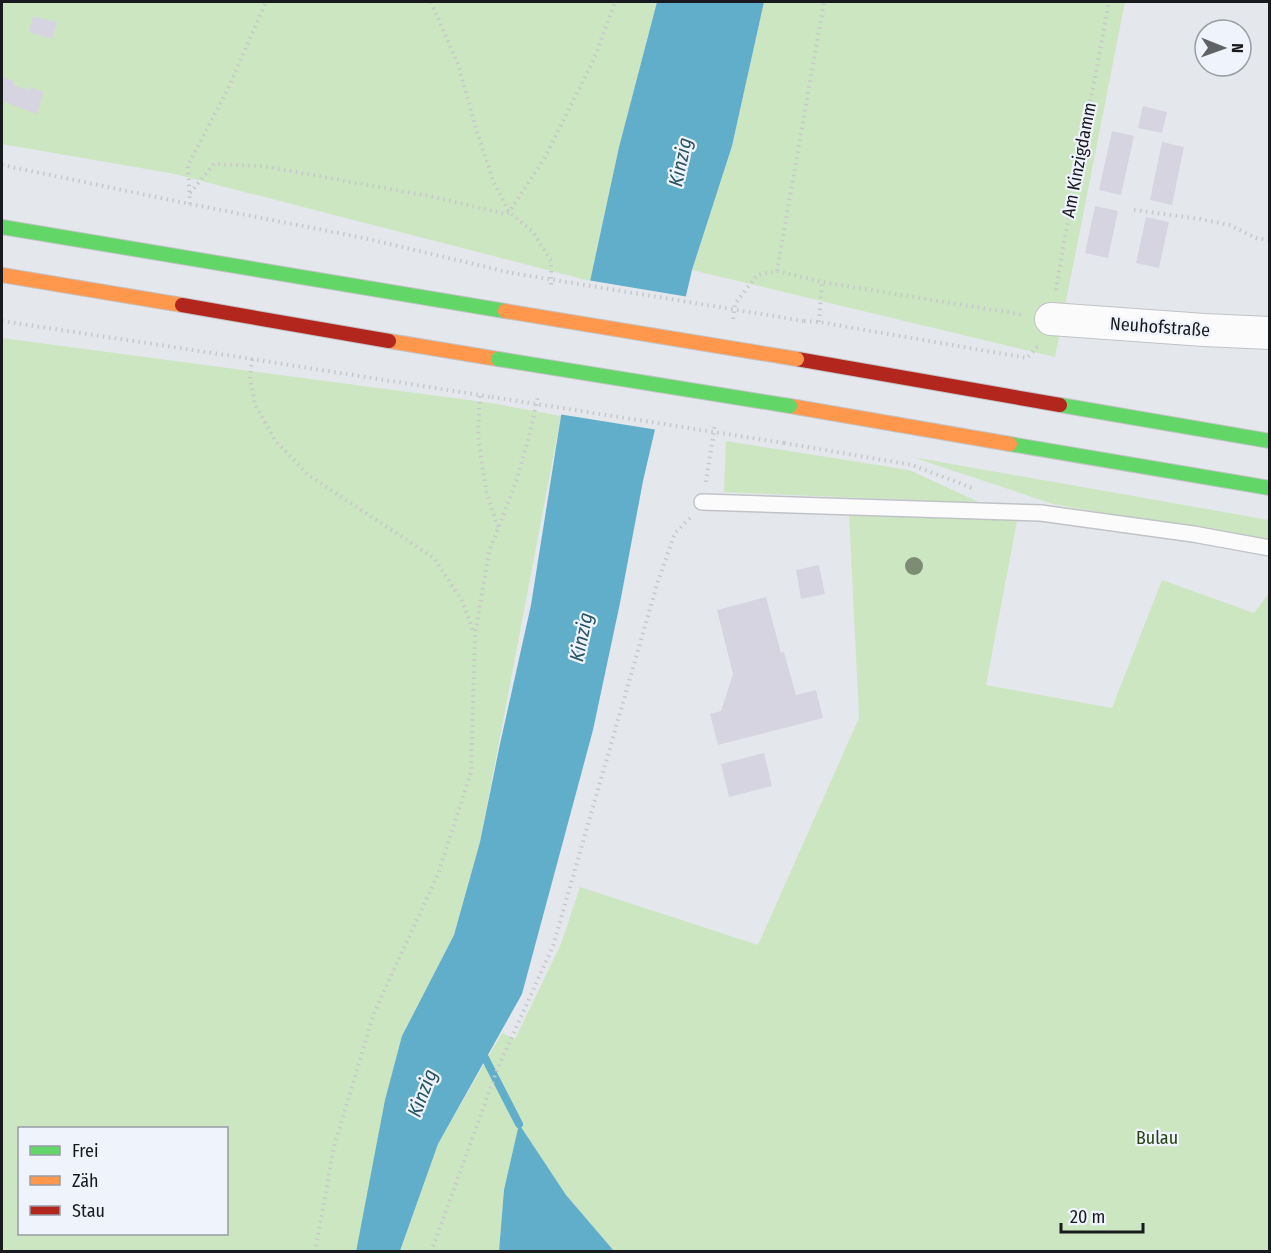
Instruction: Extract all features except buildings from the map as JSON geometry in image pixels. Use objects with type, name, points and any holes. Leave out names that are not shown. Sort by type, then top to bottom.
[{"type":"highway","points":[[2,227],[797,359],[1269,441]]},
{"type":"highway","points":[[2,275],[1269,488]]},
{"type":"street","name":"Neuhofstraße","points":[[1051,319],[1269,333]]},
{"type":"lane","points":[[702,502],[1041,513],[1193,534],[1269,548]]},
{"type":"path","points":[[190,204],[188,165],[228,89],[266,2]]},
{"type":"path","points":[[431,2],[458,64],[494,183],[509,212],[532,231],[551,261],[551,288]]},
{"type":"path","points":[[190,193],[214,164],[262,166],[434,197],[505,214],[509,212],[544,159],[594,59],[615,2]]},
{"type":"path","points":[[777,271],[824,2]]},
{"type":"path","name":"Am Kinzigdamm","points":[[819,322],[1027,358],[1043,340],[1051,319],[1109,2]]},
{"type":"path","points":[[2,165],[364,238],[512,273],[804,321],[819,322],[822,282]]},
{"type":"path","points":[[1134,210],[1229,225],[1256,238],[1269,240]]},
{"type":"path","points":[[735,304],[757,275],[777,271],[822,282],[1051,319]]},
{"type":"path","points":[[2,321],[252,358],[912,465],[976,489]]},
{"type":"path","points":[[252,358],[250,379],[255,405],[275,440],[308,475],[434,558],[462,601],[475,635]]},
{"type":"path","points":[[315,1251],[334,1147],[374,1013],[438,874],[471,772],[475,635],[489,552],[519,471],[540,389]]},
{"type":"path","points":[[480,396],[478,435],[486,491],[498,528]]},
{"type":"path","points":[[431,1251],[497,1070],[553,946],[658,580],[675,533],[698,510],[702,502],[713,439]]},
{"type":"green space","points":[[2,2],[657,2],[619,147],[590,281],[175,174],[2,144]]},
{"type":"green space","points":[[764,2],[1125,2],[1055,357],[692,270],[732,146]]},
{"type":"green space","points":[[2,338],[491,403],[561,416],[480,842],[454,935],[402,1036],[385,1251],[2,1251]]},
{"type":"green space","points":[[726,441],[909,470],[981,503],[724,492]]},
{"type":"green space","points":[[912,457],[1269,520],[1269,542],[1053,504]]},
{"type":"green space","name":"Bulau","points":[[849,512],[1018,516],[986,685],[1112,708],[1162,580],[1254,613],[1269,593],[1269,1251],[614,1251],[566,1195],[504,1190],[499,1251],[400,1252],[438,1144],[502,1033],[515,1039],[561,944],[580,887],[758,945],[859,718]]},
{"type":"water","name":"Kinzig","points":[[657,2],[764,2],[732,146],[692,270],[643,481],[593,730],[522,994],[438,1144],[400,1251],[356,1252],[385,1100],[402,1036],[454,935],[480,842],[531,605],[561,416],[619,147]]},
{"type":"water","points":[[519,1124],[566,1195],[614,1251],[499,1251],[504,1190]]},
{"type":"pier","points":[[587,280],[689,297],[658,430],[558,414]]},
{"type":"waterway","points":[[481,1050],[519,1124]]},
{"type":"traffic: fast","points":[[2,227],[505,311]]},
{"type":"traffic: fast","points":[[498,359],[790,406]]},
{"type":"traffic: fast","points":[[1060,405],[1270,441]]},
{"type":"traffic: fast","points":[[1010,444],[1270,488]]},
{"type":"traffic: slow","points":[[2,275],[182,305]]},
{"type":"traffic: slow","points":[[505,311],[797,359]]},
{"type":"traffic: slow","points":[[389,341],[498,359]]},
{"type":"traffic: slow","points":[[790,406],[1010,444]]},
{"type":"traffic: jam","points":[[182,305],[389,341]]},
{"type":"traffic: jam","points":[[797,359],[1060,405]]}]
